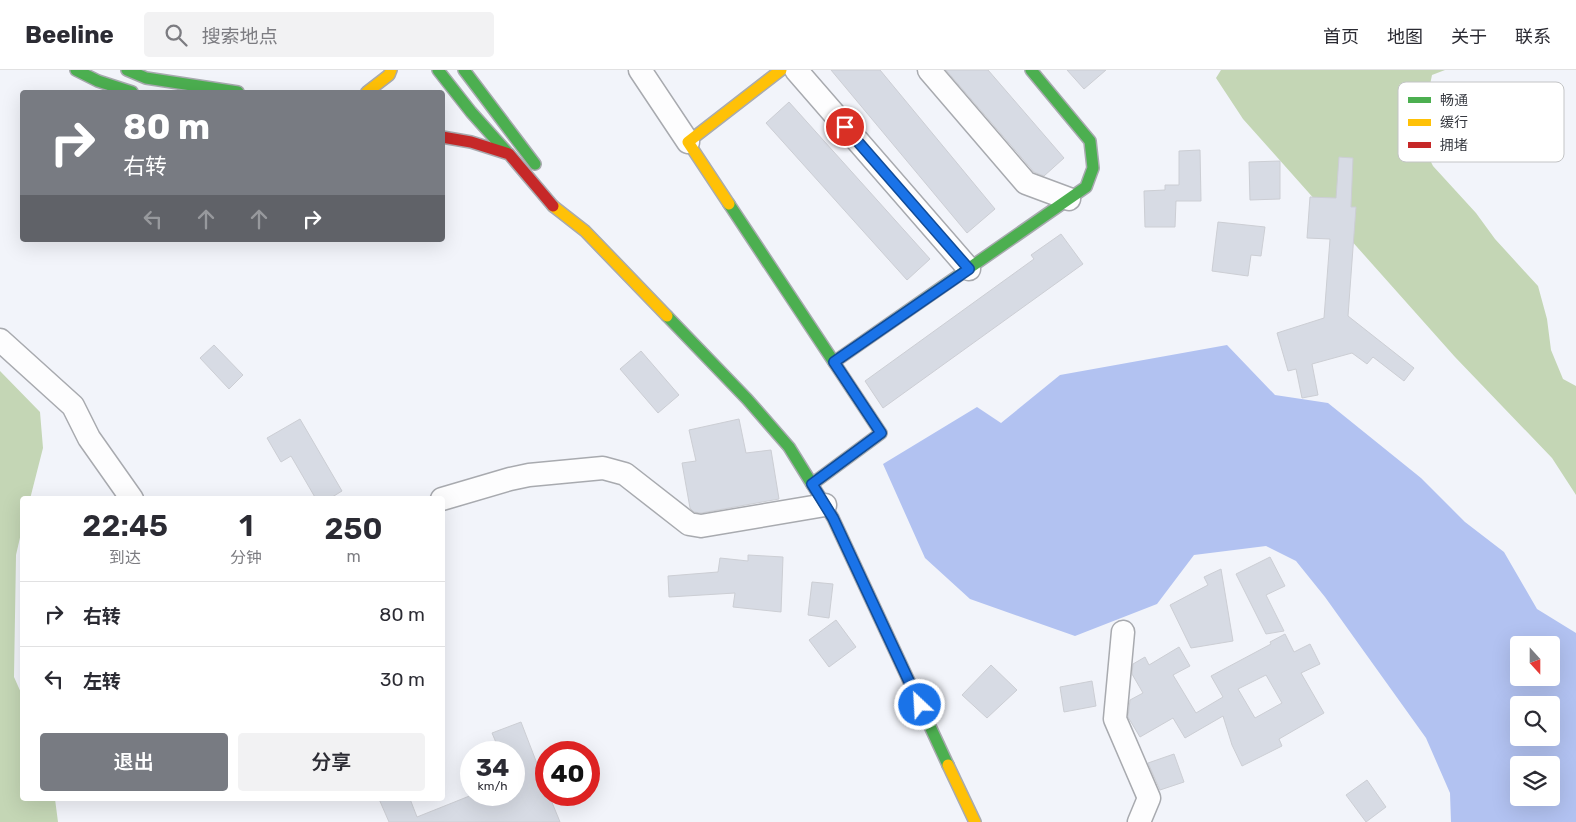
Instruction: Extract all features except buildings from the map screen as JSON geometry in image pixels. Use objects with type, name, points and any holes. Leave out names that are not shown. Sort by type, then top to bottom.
[{"type":"street","points":[[76,70],[98,81],[126,90]]},
{"type":"street","points":[[127,70],[146,78],[225,90]]},
{"type":"street","points":[[370,90],[389,75],[391,70]]},
{"type":"street","points":[[438,70],[457,97],[483,128],[509,154],[551,205],[585,231]]},
{"type":"street","points":[[464,70],[540,169]]},
{"type":"street","points":[[640,70],[881,433],[812,484]]},
{"type":"street","points":[[688,142],[781,70]]},
{"type":"street","points":[[796,70],[969,269]]},
{"type":"street","points":[[929,70],[1026,183],[1069,199]]},
{"type":"street","points":[[834,362],[1086,187],[1093,168],[1090,141],[1031,70]]},
{"type":"street","points":[[445,138],[471,142],[509,154]]},
{"type":"street","points":[[557,192],[585,231],[747,399],[789,446],[825,505],[873,602],[975,822]]},
{"type":"street","points":[[0,340],[73,406],[89,438],[130,496]]},
{"type":"street","points":[[445,498],[510,478],[603,468],[625,474],[689,524],[701,526],[825,505]]},
{"type":"street","points":[[1123,632],[1115,719],[1149,798],[1139,822]]},
{"type":"green space","points":[[1221,70],[1445,70],[1432,75],[1431,82],[1398,82],[1398,162],[1431,162],[1476,213],[1495,239],[1538,286],[1547,319],[1551,350],[1563,379],[1576,386],[1576,495],[1552,458],[1455,357],[1243,119],[1216,78]]},
{"type":"green space","points":[[0,371],[40,412],[43,448],[31,496],[20,496],[20,538],[16,555],[14,677],[20,690],[20,801],[55,801],[58,822],[0,822]]},
{"type":"water","points":[[1227,345],[1275,395],[1328,403],[1421,478],[1465,522],[1504,552],[1537,609],[1576,633],[1576,822],[1451,822],[1450,793],[1426,738],[1325,597],[1296,561],[1266,546],[1194,555],[1157,604],[1075,636],[970,599],[925,558],[883,464],[977,407],[1001,423],[1060,375]]},
{"type":"traffic: fast","points":[[76,70],[98,81],[126,90]]},
{"type":"traffic: fast","points":[[127,70],[146,78],[225,90]]},
{"type":"traffic: fast","points":[[438,70],[471,112],[506,151]]},
{"type":"traffic: fast","points":[[464,70],[535,164]]},
{"type":"traffic: fast","points":[[834,362],[1086,187],[1093,168],[1090,141],[1031,70]]},
{"type":"traffic: fast","points":[[729,204],[881,433],[812,484]]},
{"type":"traffic: fast","points":[[667,316],[747,399],[789,447],[833,518],[948,765]]},
{"type":"traffic: slow","points":[[370,90],[389,75],[391,70]]},
{"type":"traffic: slow","points":[[729,204],[688,142],[781,70]]},
{"type":"traffic: slow","points":[[553,206],[585,231],[667,316]]},
{"type":"traffic: slow","points":[[948,765],[975,822]]},
{"type":"traffic: jam","points":[[445,138],[471,142],[509,154],[553,206]]},
{"type":"route","points":[[845,127],[969,269],[834,362],[881,433],[812,484],[833,518],[920,705]]}]
